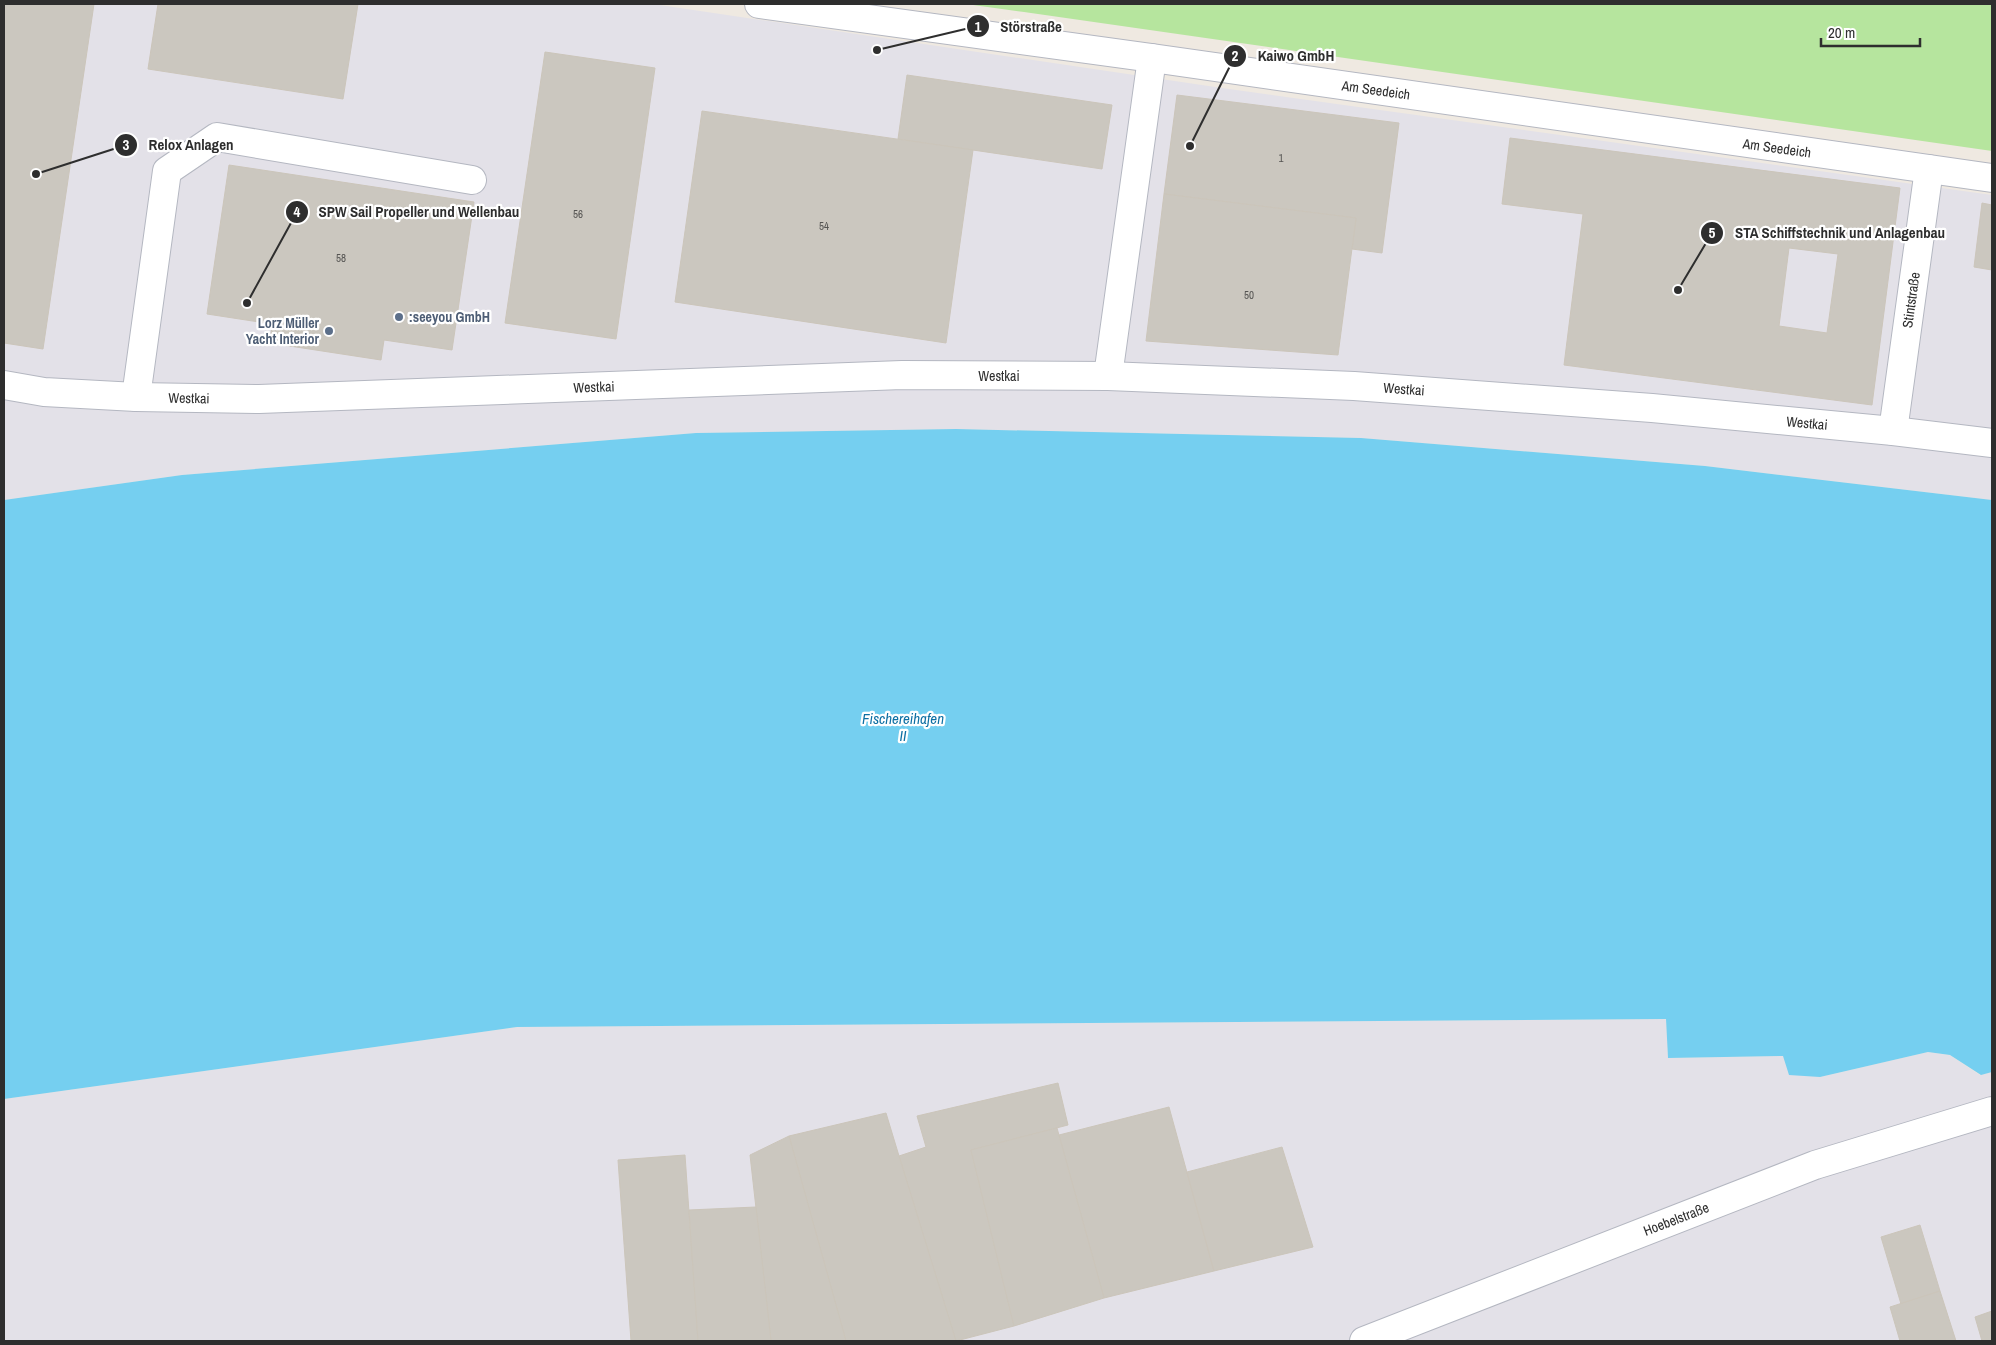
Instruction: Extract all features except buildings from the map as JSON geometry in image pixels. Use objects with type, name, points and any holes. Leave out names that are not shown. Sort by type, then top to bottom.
[{"type":"street","name":"Am Seedeich","points":[[759,4],[1992,178]]},
{"type":"street","points":[[1108,376],[1152,58]]},
{"type":"street","points":[[136,397],[167,171],[217,137],[472,180]]},
{"type":"street","name":"Stintstraße","points":[[1894,431],[1929,170]]},
{"type":"street","name":"Westkai","points":[[4,386],[44,392],[136,397],[260,399],[902,375],[1108,376],[1354,386],[1652,408],[1894,431],[1992,443]]},
{"type":"street","name":"Hoebelstraße","points":[[1364,1341],[1815,1165],[1992,1110]]},
{"type":"shaded area","points":[[4,4],[653,4],[1222,88],[1992,195],[1992,500],[1705,466],[1361,438],[956,429],[696,433],[182,475],[4,500]]},
{"type":"shaded area","points":[[1666,1019],[1668,1058],[1783,1056],[1820,1077],[1928,1052],[1950,1055],[1980,1075],[1992,1072],[1992,1341],[4,1341],[4,1099],[517,1027]]},
{"type":"green space","points":[[966,4],[1992,4],[1992,151],[1024,12]]},
{"type":"water","name":"Fischereihafen II","points":[[956,429],[1361,438],[1705,466],[1992,500],[1992,1072],[1981,1075],[1950,1055],[1928,1052],[1820,1077],[1789,1075],[1783,1056],[1668,1058],[1666,1019],[517,1027],[4,1099],[4,500],[182,475],[696,433]]},
{"type":"place","name":"Störstraße","points":[[877,50]]},
{"type":"place","name":"Kaiwo GmbH","points":[[1190,146]]},
{"type":"place","name":"Relox Anlagen","points":[[36,174]]},
{"type":"place","name":"STA Schiffstechnik und Anlagenbau","points":[[1678,290]]},
{"type":"place","name":"SPW Sail Propeller und Wellenbau","points":[[247,303]]},
{"type":"place","name":":seeyou GmbH","points":[[399,317]]},
{"type":"place","name":"Lorz Müller Yacht Interior","points":[[329,331]]}]
